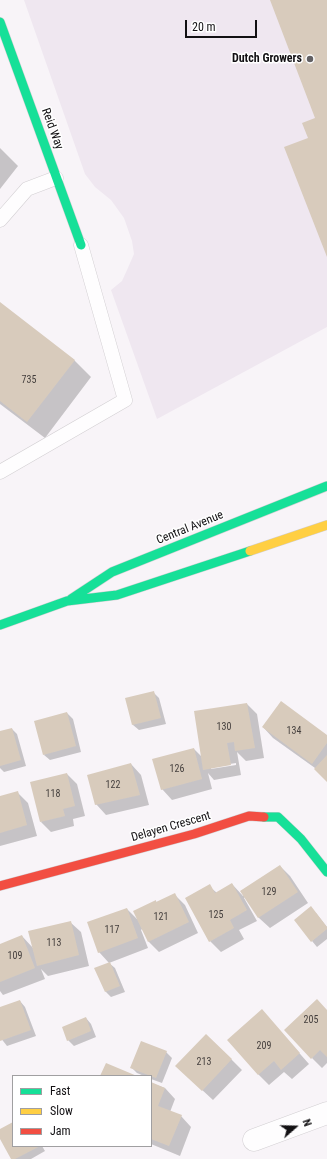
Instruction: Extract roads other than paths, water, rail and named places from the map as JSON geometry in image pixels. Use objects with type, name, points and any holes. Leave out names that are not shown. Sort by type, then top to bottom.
[{"type":"main road","name":"Reid Way","points":[[0,22],[81,245]]},
{"type":"main road","name":"Central Avenue","points":[[67,601],[112,572],[327,486]]},
{"type":"main road","name":"Central Avenue","points":[[0,625],[67,601],[117,595],[327,525]]},
{"type":"main road","name":"Delayen Crescent","points":[[0,886],[194,834],[249,816],[278,817],[301,839],[327,872]]},
{"type":"street","points":[[254,1140],[327,1113]]},
{"type":"lane","points":[[0,220],[27,189],[56,178]]},
{"type":"lane","points":[[0,472],[125,400],[81,245]]},
{"type":"place","name":"Dutch Growers","points":[[310,59]]}]
